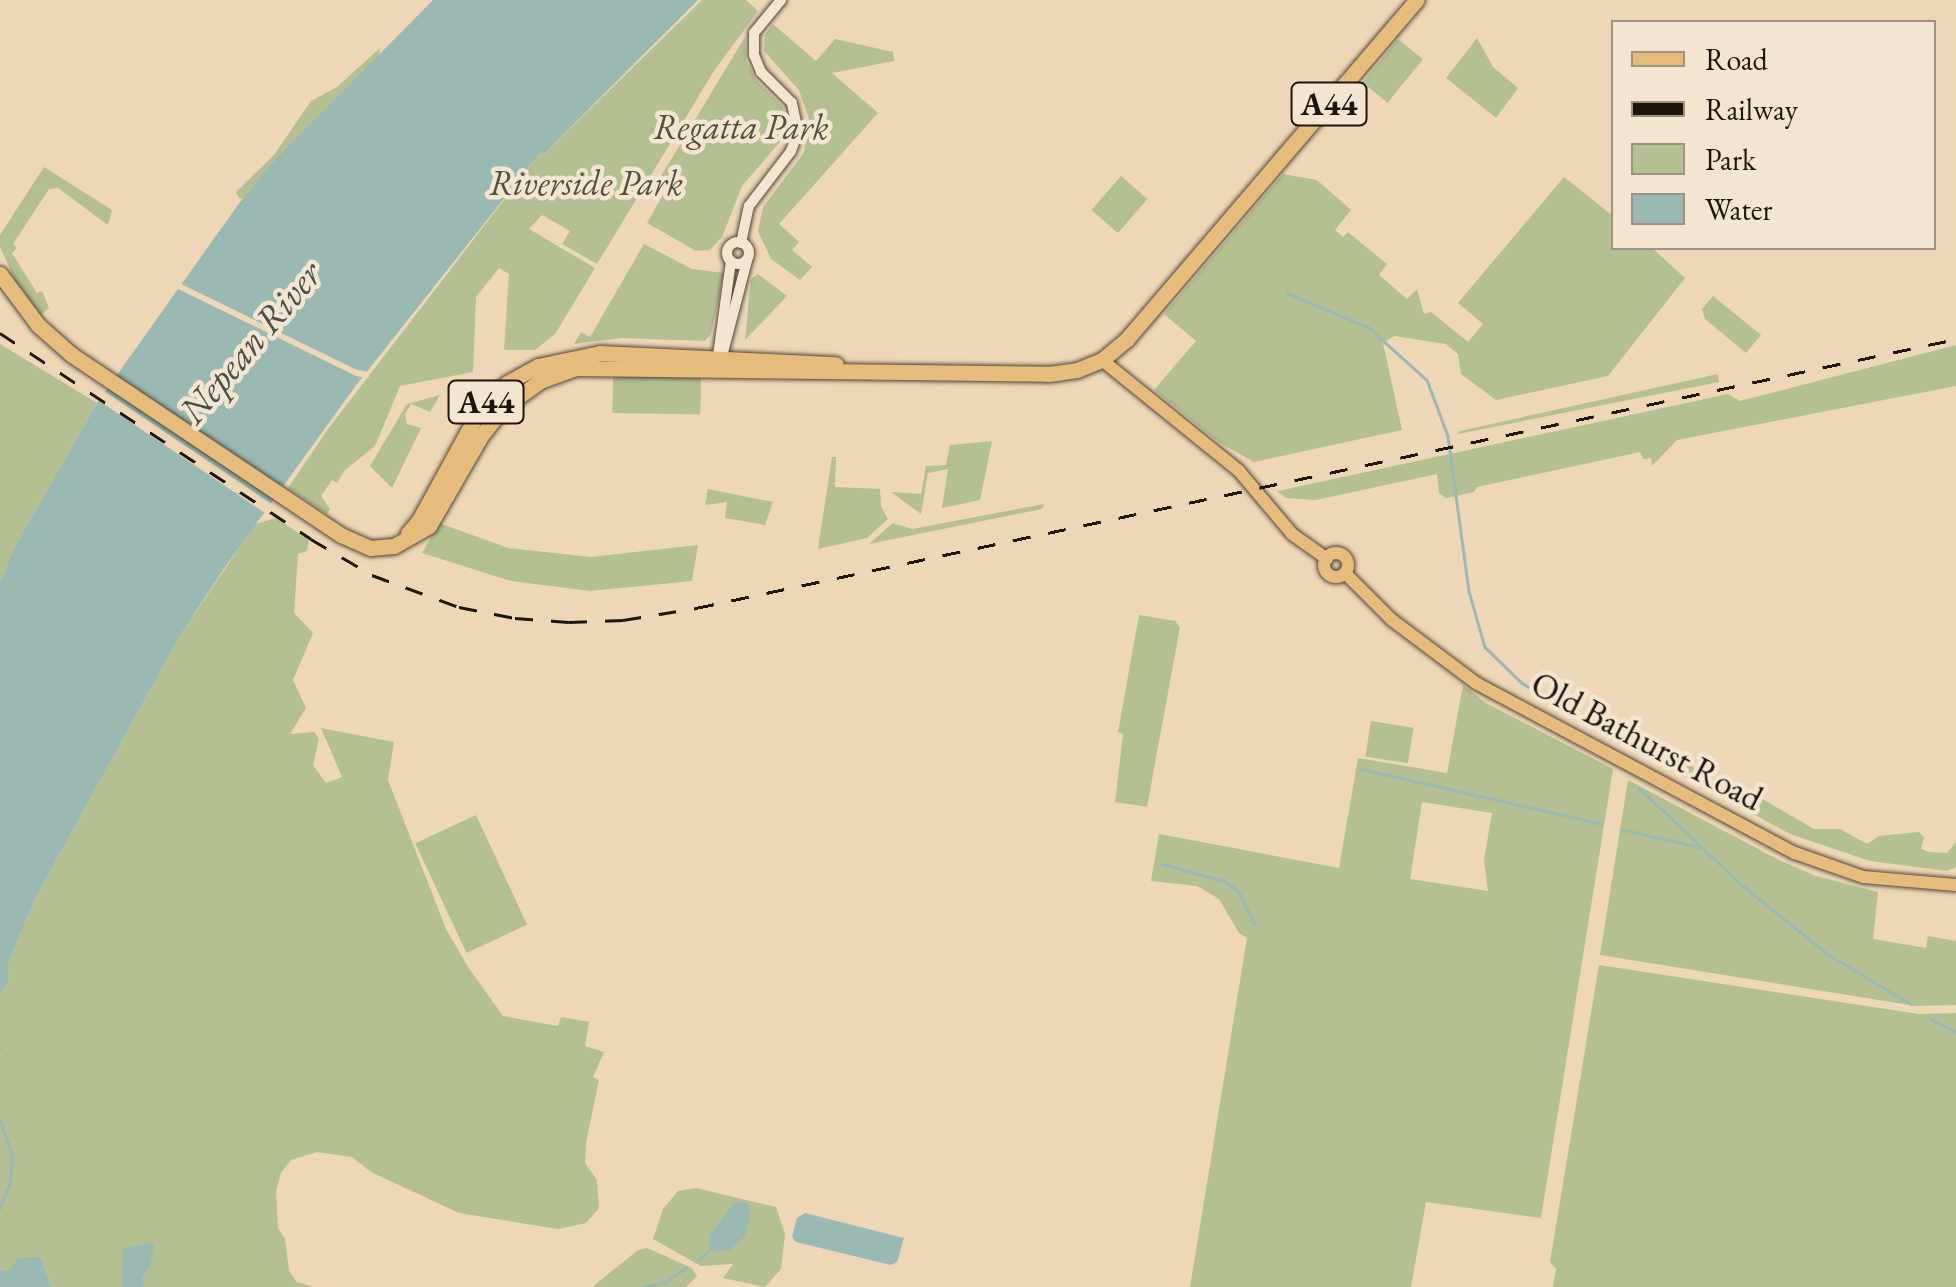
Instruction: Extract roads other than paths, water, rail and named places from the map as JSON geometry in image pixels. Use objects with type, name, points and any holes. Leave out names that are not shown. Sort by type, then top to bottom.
[{"type":"highway","name":"A44","points":[[0,274],[38,325],[87,365],[358,544],[376,548],[403,544],[419,534],[436,514],[496,415],[547,378],[592,366],[719,361],[834,372],[844,369],[1049,374],[1077,370],[1102,360],[1127,340],[1417,0]]},
{"type":"main road","name":"Old Bathurst Road","points":[[1102,360],[1239,471],[1284,525],[1326,558],[1334,554],[1344,557],[1344,573],[1392,620],[1476,682],[1795,853],[1863,876],[1956,884]]},
{"type":"street","points":[[741,243],[748,206],[792,151],[798,132],[792,104],[761,72],[754,55],[754,32],[781,0]]},
{"type":"street","points":[[719,361],[749,250],[741,243]]},
{"type":"street","points":[[719,361],[731,261],[729,248],[741,243]]},
{"type":"street","points":[[731,261],[747,260]]},
{"type":"water","name":"Nepean River","points":[[433,0],[698,0],[544,154],[540,153],[354,388],[225,567],[181,634],[36,897],[9,961],[8,982],[0,996],[0,583],[14,548],[97,403],[240,202],[278,157]]},
{"type":"water","points":[[735,1202],[747,1203],[750,1215],[745,1236],[730,1250],[715,1252],[709,1247],[710,1235]]},
{"type":"water","points":[[805,1213],[904,1238],[897,1262],[891,1265],[796,1242],[792,1237],[797,1218]]},
{"type":"water","points":[[154,1245],[150,1267],[143,1275],[144,1287],[122,1287],[123,1249]]},
{"type":"water","points":[[41,1257],[51,1287],[0,1287],[0,1269],[9,1271],[18,1258]]},
{"type":"waterway","points":[[1287,293],[1368,327],[1427,380],[1448,436],[1469,591],[1485,647],[1522,683],[1572,713]]},
{"type":"waterway","points":[[1362,769],[1602,824]]},
{"type":"waterway","points":[[1639,788],[1742,885],[1829,955],[1911,1004]]},
{"type":"waterway","points":[[1621,829],[1698,847]]},
{"type":"waterway","points":[[1162,864],[1224,881],[1238,891],[1255,924]]},
{"type":"waterway","points":[[1931,1019],[1956,1032]]},
{"type":"waterway","points":[[0,1119],[13,1156],[10,1184],[0,1209]]},
{"type":"waterway","points":[[698,1260],[713,1248]]},
{"type":"waterway","points":[[642,1287],[665,1282],[686,1268]]},
{"type":"railway","points":[[0,333],[311,539],[372,575],[459,607],[515,618],[569,622],[623,620],[696,608],[1956,339]]},
{"type":"park label","name":"Regatta Park","points":[[741,127]]},
{"type":"park label","name":"Riverside Park","points":[[586,183]]}]
